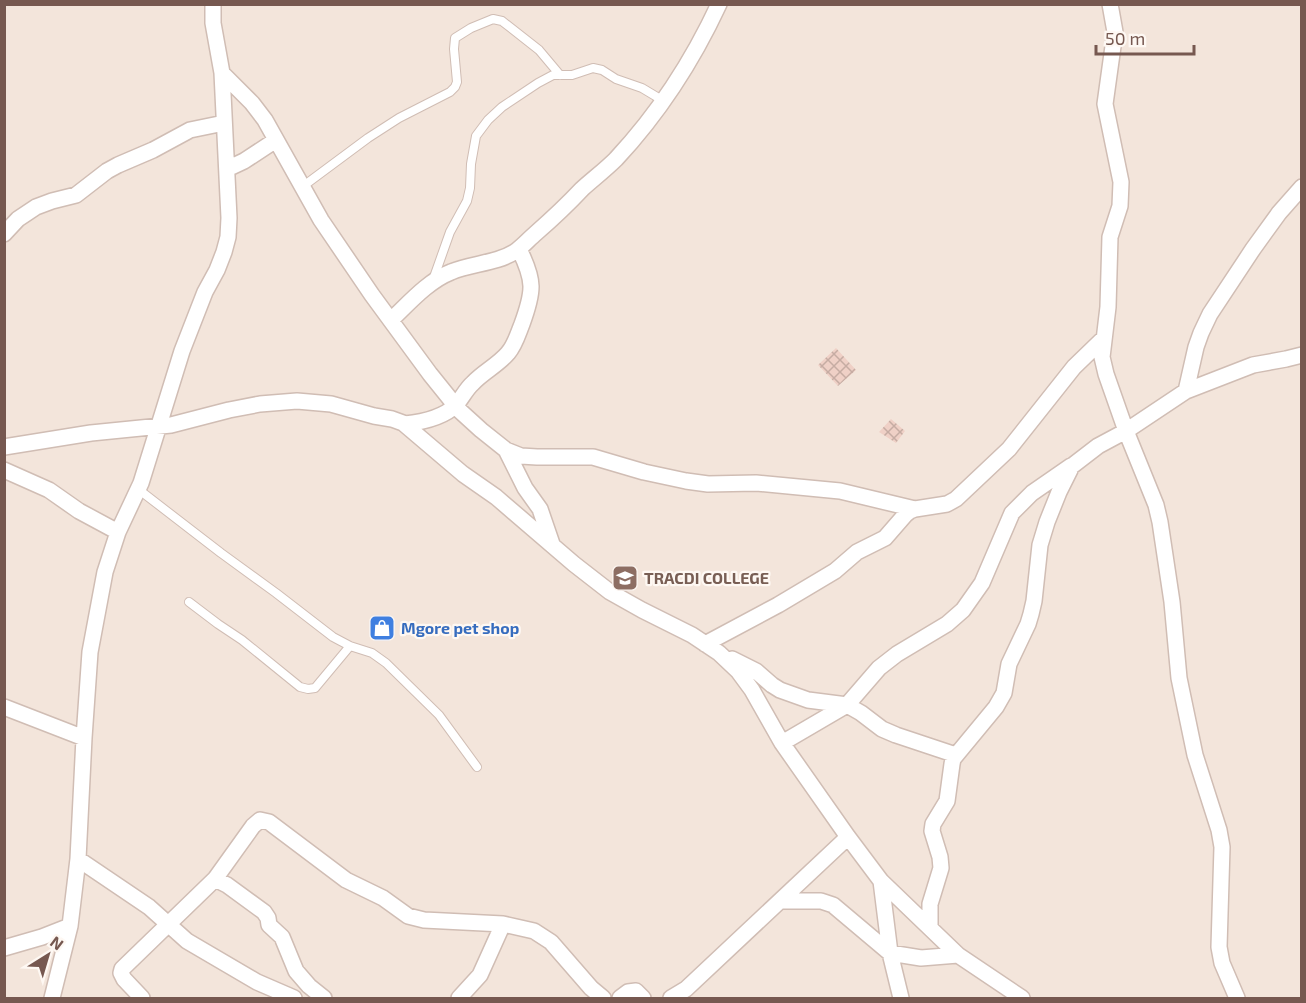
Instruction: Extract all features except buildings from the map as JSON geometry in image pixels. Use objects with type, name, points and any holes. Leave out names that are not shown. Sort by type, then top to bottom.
[{"type":"street","points":[[52,999],[70,926],[78,859],[90,652],[105,572],[118,532],[138,489],[182,351],[226,244],[229,218],[222,73],[213,23],[213,4]]},
{"type":"street","points":[[391,320],[433,282],[453,271],[507,257],[519,249],[614,161],[637,135],[679,77],[696,50],[719,4]]},
{"type":"street","points":[[1110,4],[1115,32],[1105,104],[1121,194],[1120,206],[1110,237],[1108,307],[1102,357],[1126,431],[1156,506],[1160,522],[1172,602],[1179,678],[1195,755],[1219,830],[1222,847],[1220,947],[1222,963],[1237,999]]},
{"type":"street","points":[[222,73],[252,103],[265,120],[321,220],[430,374],[456,405],[481,430],[506,450],[521,456],[593,457],[644,472],[708,484],[756,483],[840,491],[915,509]]},
{"type":"street","points":[[4,234],[18,219],[30,211],[52,201],[76,195],[118,165],[153,150],[190,130],[224,123]]},
{"type":"street","points":[[226,169],[244,161],[276,140]]},
{"type":"street","points":[[1185,391],[1196,347],[1210,314],[1279,213],[1302,187]]},
{"type":"street","points":[[405,424],[429,420],[456,405],[473,383],[509,352],[519,334],[531,295],[528,270],[519,249]]},
{"type":"street","points":[[705,644],[835,571],[857,552],[885,538],[905,515],[915,509],[947,504],[961,495],[1009,449],[1074,367],[1104,338]]},
{"type":"street","points":[[782,743],[847,705],[879,668],[897,654],[947,624],[963,610],[982,583],[1012,513],[1032,493],[1098,446],[1126,431],[1185,391],[1253,365],[1302,355]]},
{"type":"street","points":[[1286,360],[1302,365]]},
{"type":"street","points":[[4,447],[171,425],[229,410],[297,400],[331,404],[398,420],[463,474],[496,497],[610,592],[756,671],[780,690],[808,700],[847,705],[882,729],[956,755]]},
{"type":"street","points":[[506,450],[525,488],[540,509],[552,544]]},
{"type":"street","points":[[930,927],[930,904],[941,868],[932,831],[933,824],[947,801],[952,764],[956,755],[996,707],[1004,693],[1009,664],[1029,624],[1034,602],[1040,545],[1059,492],[1072,466]]},
{"type":"street","points":[[4,470],[43,486],[79,511],[118,532]]},
{"type":"street","points":[[719,653],[738,671],[752,690],[782,743],[881,881],[958,955],[1022,999]]},
{"type":"street","points":[[4,707],[84,738]]},
{"type":"street","points":[[141,999],[124,979],[122,969],[215,879],[253,826],[260,820],[269,822],[346,880],[383,898],[408,916],[424,920],[503,924],[534,931],[551,942],[603,999]]},
{"type":"street","points":[[671,999],[686,989],[848,837]]},
{"type":"street","points":[[78,859],[149,907],[187,941],[257,982],[294,999]]},
{"type":"street","points":[[215,879],[264,912],[269,925],[282,937],[296,971],[324,999]]},
{"type":"street","points":[[881,881],[890,953],[901,999]]},
{"type":"street","points":[[780,901],[822,901],[833,905],[890,953],[921,958],[958,955]]},
{"type":"street","points":[[459,999],[480,975],[503,924]]},
{"type":"street","points":[[4,948],[70,926]]},
{"type":"street","points":[[620,999],[628,992],[636,991],[643,999]]},
{"type":"lane","points":[[302,187],[399,118],[450,92],[457,82],[454,42],[459,35],[471,28],[493,19],[502,21],[539,50],[560,75]]},
{"type":"lane","points":[[433,282],[450,232],[467,201],[476,136],[502,107],[538,82],[553,75],[572,75],[596,68],[616,79],[642,88],[662,100]]},
{"type":"lane","points":[[138,489],[316,625],[350,646],[372,653],[386,663],[438,715],[477,767]]},
{"type":"lane","points":[[189,602],[242,640],[300,687],[315,688],[350,646]]},
{"type":"shaded area","points":[[5,5],[1301,5],[1301,998],[5,998]]},
{"type":"place","name":"TRACDI COLLEGE","points":[[625,578]]},
{"type":"place","name":"Mgore pet shop","points":[[382,628]]}]
